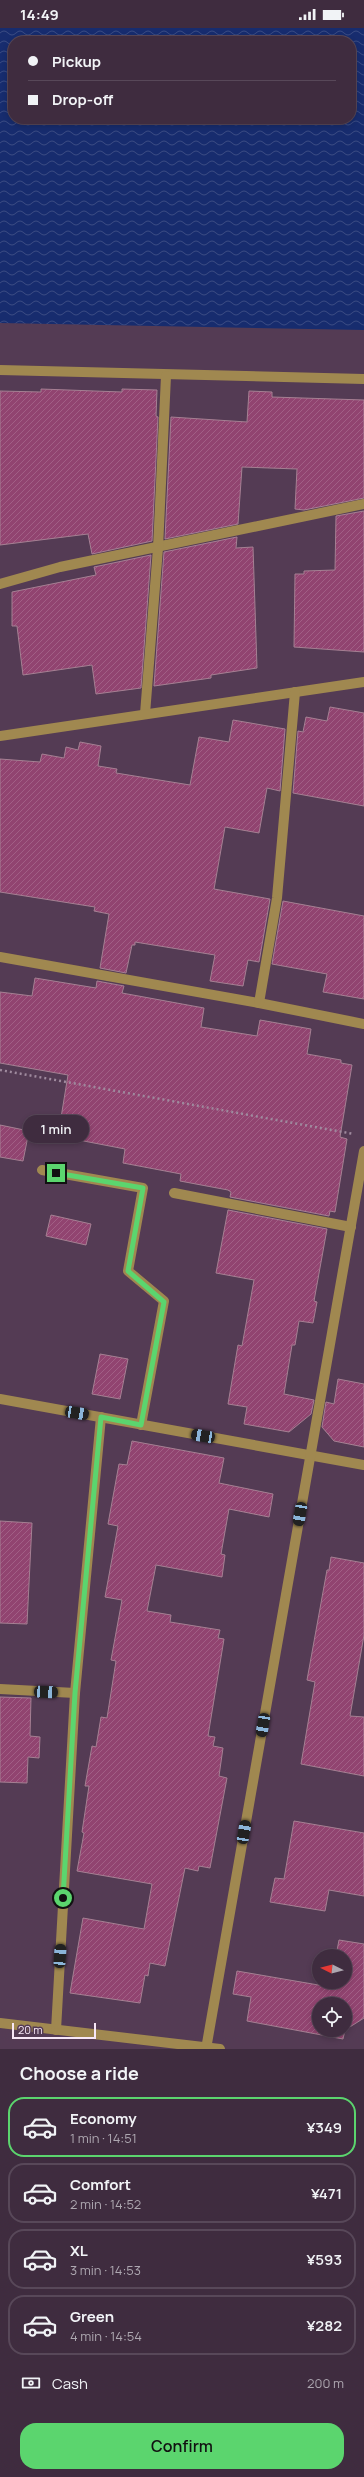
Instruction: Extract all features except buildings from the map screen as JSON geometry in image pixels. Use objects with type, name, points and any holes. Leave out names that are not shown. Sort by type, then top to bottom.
[{"type":"street","points":[[0,370],[166,376],[364,379]]},
{"type":"street","points":[[146,714],[158,548],[166,376]]},
{"type":"street","points":[[0,584],[60,567],[158,548],[364,504]]},
{"type":"street","points":[[0,736],[364,682]]},
{"type":"street","points":[[259,1003],[277,898],[295,692]]},
{"type":"street","points":[[0,957],[259,1003],[364,1024]]},
{"type":"street","points":[[206,2048],[364,1151]]},
{"type":"street","points":[[42,1170],[143,1188],[128,1271],[164,1302],[141,1425]]},
{"type":"street","points":[[174,1193],[351,1227]]},
{"type":"street","points":[[0,1399],[364,1465]]},
{"type":"street","points":[[56,2030],[75,1693],[101,1417]]},
{"type":"street","points":[[0,1689],[75,1693]]},
{"type":"street","points":[[0,2023],[220,2049]]},
{"type":"path","points":[[0,1070],[356,1134]]},
{"type":"water","points":[[0,28],[364,28],[364,330],[0,323]]},
{"type":"route","points":[[56,1173],[143,1188],[128,1271],[164,1302],[141,1425],[101,1417],[75,1693],[63,1898]]}]
